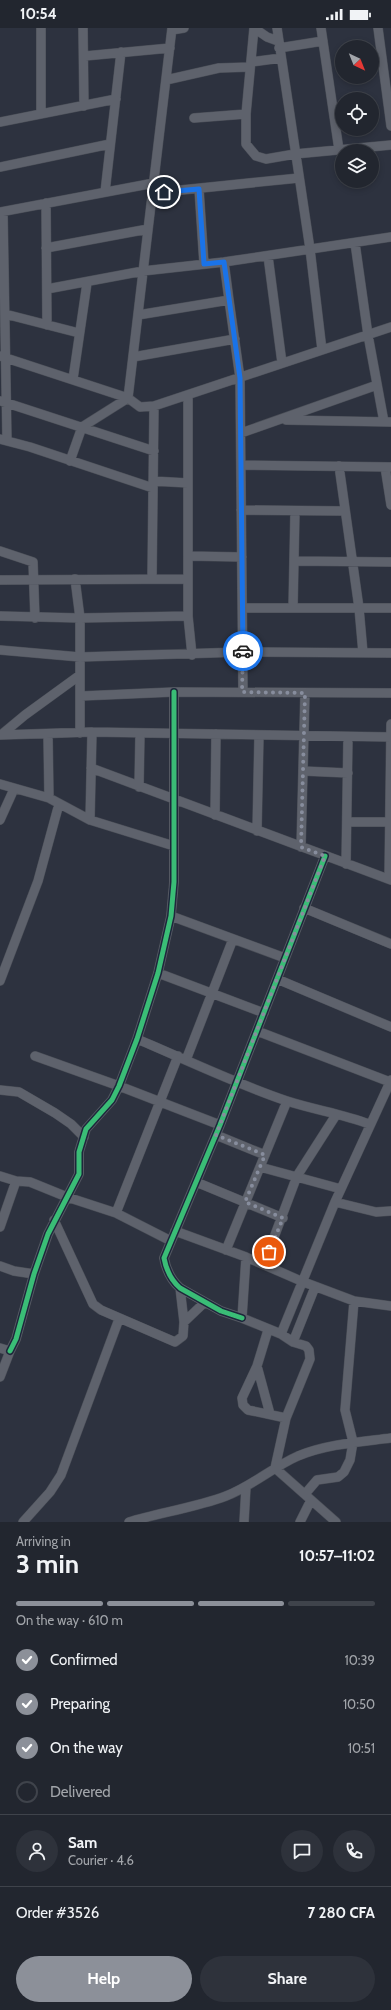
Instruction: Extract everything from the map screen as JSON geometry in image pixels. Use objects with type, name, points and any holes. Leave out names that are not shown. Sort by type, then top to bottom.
[{"type":"street","points":[[41,28],[42,114]]},
{"type":"street","points":[[83,28],[85,56],[84,106]]},
{"type":"street","points":[[128,398],[172,29],[184,28]]},
{"type":"street","points":[[323,41],[279,44],[254,28],[246,114],[246,144],[256,156],[266,159],[295,154],[335,150]]},
{"type":"street","points":[[277,28],[310,249],[322,350]]},
{"type":"street","points":[[321,28],[338,144]]},
{"type":"street","points":[[378,28],[391,126]]},
{"type":"street","points":[[85,56],[170,48]]},
{"type":"street","points":[[105,192],[121,52]]},
{"type":"street","points":[[166,80],[219,68],[281,58]]},
{"type":"street","points":[[0,122],[116,99]]},
{"type":"street","points":[[194,118],[246,114]]},
{"type":"street","points":[[0,167],[110,144]]},
{"type":"street","points":[[379,146],[391,145]]},
{"type":"street","points":[[152,193],[299,178]]},
{"type":"street","points":[[154,183],[1,212],[5,314],[3,357],[3,440],[153,485],[188,483]]},
{"type":"street","points":[[199,189],[204,264]]},
{"type":"street","points":[[46,203],[47,325]]},
{"type":"street","points":[[46,248],[148,229]]},
{"type":"street","points":[[47,289],[87,283],[143,271],[268,256],[391,237]]},
{"type":"street","points":[[280,420],[387,422],[377,385],[368,335],[355,242]]},
{"type":"street","points":[[268,256],[282,364]]},
{"type":"street","points":[[224,262],[240,378],[243,608],[242,692]]},
{"type":"street","points":[[74,379],[79,332],[87,283]]},
{"type":"street","points":[[138,315],[229,300]]},
{"type":"street","points":[[5,314],[79,332]]},
{"type":"street","points":[[3,357],[74,379],[128,398],[140,406],[154,406],[391,327]]},
{"type":"street","points":[[133,357],[235,339]]},
{"type":"street","points":[[240,433],[377,385]]},
{"type":"street","points":[[188,395],[188,616],[192,655]]},
{"type":"street","points":[[70,460],[82,427],[128,398]]},
{"type":"street","points":[[3,401],[154,451]]},
{"type":"street","points":[[152,579],[154,406]]},
{"type":"street","points":[[241,464],[388,467],[391,505]]},
{"type":"street","points":[[339,466],[360,608],[363,654]]},
{"type":"street","points":[[241,510],[345,511]]},
{"type":"street","points":[[293,608],[295,510]]},
{"type":"street","points":[[0,550],[31,560],[34,565],[34,618]]},
{"type":"street","points":[[188,556],[242,557]]},
{"type":"street","points":[[294,561],[391,562]]},
{"type":"street","points":[[75,579],[80,618],[80,733]]},
{"type":"street","points":[[0,580],[188,579]]},
{"type":"street","points":[[243,608],[391,608]]},
{"type":"street","points":[[0,616],[80,618],[188,616]]},
{"type":"street","points":[[0,650],[80,657],[192,655],[243,652],[391,654]]},
{"type":"street","points":[[1,735],[25,715],[80,675]]},
{"type":"street","points":[[0,1377],[16,1339],[34,1274],[54,1220],[65,1204],[79,1174],[79,1152],[86,1129],[112,1100],[119,1086],[137,1039],[158,973],[171,916],[174,882],[174,692]]},
{"type":"street","points":[[81,696],[174,692],[391,693]]},
{"type":"street","points":[[301,847],[305,693]]},
{"type":"street","points":[[91,768],[390,880],[389,822],[391,724]]},
{"type":"street","points":[[1,735],[48,735],[92,732],[391,737]]},
{"type":"street","points":[[90,820],[92,732]]},
{"type":"street","points":[[139,786],[140,733]]},
{"type":"street","points":[[215,815],[216,734]]},
{"type":"street","points":[[48,735],[48,798]]},
{"type":"street","points":[[257,831],[259,735]]},
{"type":"street","points":[[346,864],[348,736]]},
{"type":"street","points":[[303,771],[348,773]]},
{"type":"street","points":[[0,784],[48,798],[90,820],[174,846]]},
{"type":"street","points":[[0,820],[14,788]]},
{"type":"street","points":[[0,981],[4,957],[40,875],[60,804]]},
{"type":"street","points":[[346,822],[389,822]]},
{"type":"street","points":[[275,1468],[286,1418],[310,1359],[309,1350],[306,1346],[293,1342],[281,1334],[221,1311],[180,1288],[174,1283],[165,1266],[164,1258],[174,1231],[216,1135],[325,856]]},
{"type":"street","points":[[304,908],[391,944]]},
{"type":"street","points":[[171,916],[285,958]]},
{"type":"street","points":[[116,1213],[159,1102],[182,1058],[212,993],[233,938]]},
{"type":"street","points":[[158,973],[264,1013]]},
{"type":"street","points":[[277,979],[391,1027]]},
{"type":"street","points":[[257,1031],[391,1081],[369,1124],[334,1202],[281,1334]]},
{"type":"street","points":[[137,1039],[237,1082],[287,1101],[336,1115],[346,1115],[369,1124]]},
{"type":"street","points":[[35,1056],[119,1086],[220,1125]]},
{"type":"street","points":[[0,1090],[19,1092],[55,1112],[71,1124],[84,1137]]},
{"type":"street","points":[[226,1250],[287,1101]]},
{"type":"street","points":[[264,1264],[283,1218],[297,1176],[336,1115]]},
{"type":"street","points":[[216,1135],[265,1155]]},
{"type":"street","points":[[260,1168],[297,1176],[341,1189]]},
{"type":"street","points":[[0,1176],[16,1181],[30,1182],[67,1197],[116,1213],[171,1241]]},
{"type":"street","points":[[0,1227],[16,1181]]},
{"type":"street","points":[[196,1182],[283,1218]]},
{"type":"street","points":[[334,1202],[376,1212],[391,1211]]},
{"type":"street","points":[[54,1220],[93,1304],[97,1308],[119,1319],[175,1342],[183,1336],[184,1322],[180,1288]]},
{"type":"street","points":[[174,1231],[246,1257],[354,1301],[391,1306]]},
{"type":"street","points":[[242,1318],[246,1257]]},
{"type":"street","points":[[0,1266],[14,1271],[34,1274]]},
{"type":"street","points":[[293,1342],[315,1286]]},
{"type":"street","points":[[300,1522],[308,1497],[317,1480],[338,1477],[344,1472],[350,1460],[354,1442],[345,1410],[354,1301]]},
{"type":"street","points":[[184,1322],[205,1302]]},
{"type":"street","points":[[23,1522],[50,1492],[61,1475],[119,1319]]},
{"type":"street","points":[[268,1330],[257,1366],[242,1398],[243,1405],[248,1410],[286,1418]]},
{"type":"street","points":[[0,1348],[10,1351]]},
{"type":"street","points":[[257,1366],[270,1414]]},
{"type":"street","points":[[129,1522],[225,1496],[246,1487],[275,1468],[305,1454],[354,1442],[391,1438]]},
{"type":"street","points":[[275,1468],[336,1522]]},
{"type":"street","points":[[244,1522],[246,1487]]},
{"type":"cycle path","points":[[10,1351],[16,1339],[34,1274],[48,1234],[79,1174],[79,1152],[86,1129],[112,1100],[119,1086],[137,1039],[158,973],[171,916],[174,882],[174,692]]},
{"type":"cycle path","points":[[242,1318],[221,1311],[180,1288],[169,1274],[164,1258],[220,1125],[325,856]]},
{"type":"way so far","points":[[243,651],[242,692],[305,693],[301,847],[325,856],[216,1135],[265,1155],[245,1202],[283,1218],[269,1252]]},
{"type":"route","points":[[164,192],[199,189],[204,264],[224,262],[240,378],[243,651]]}]
